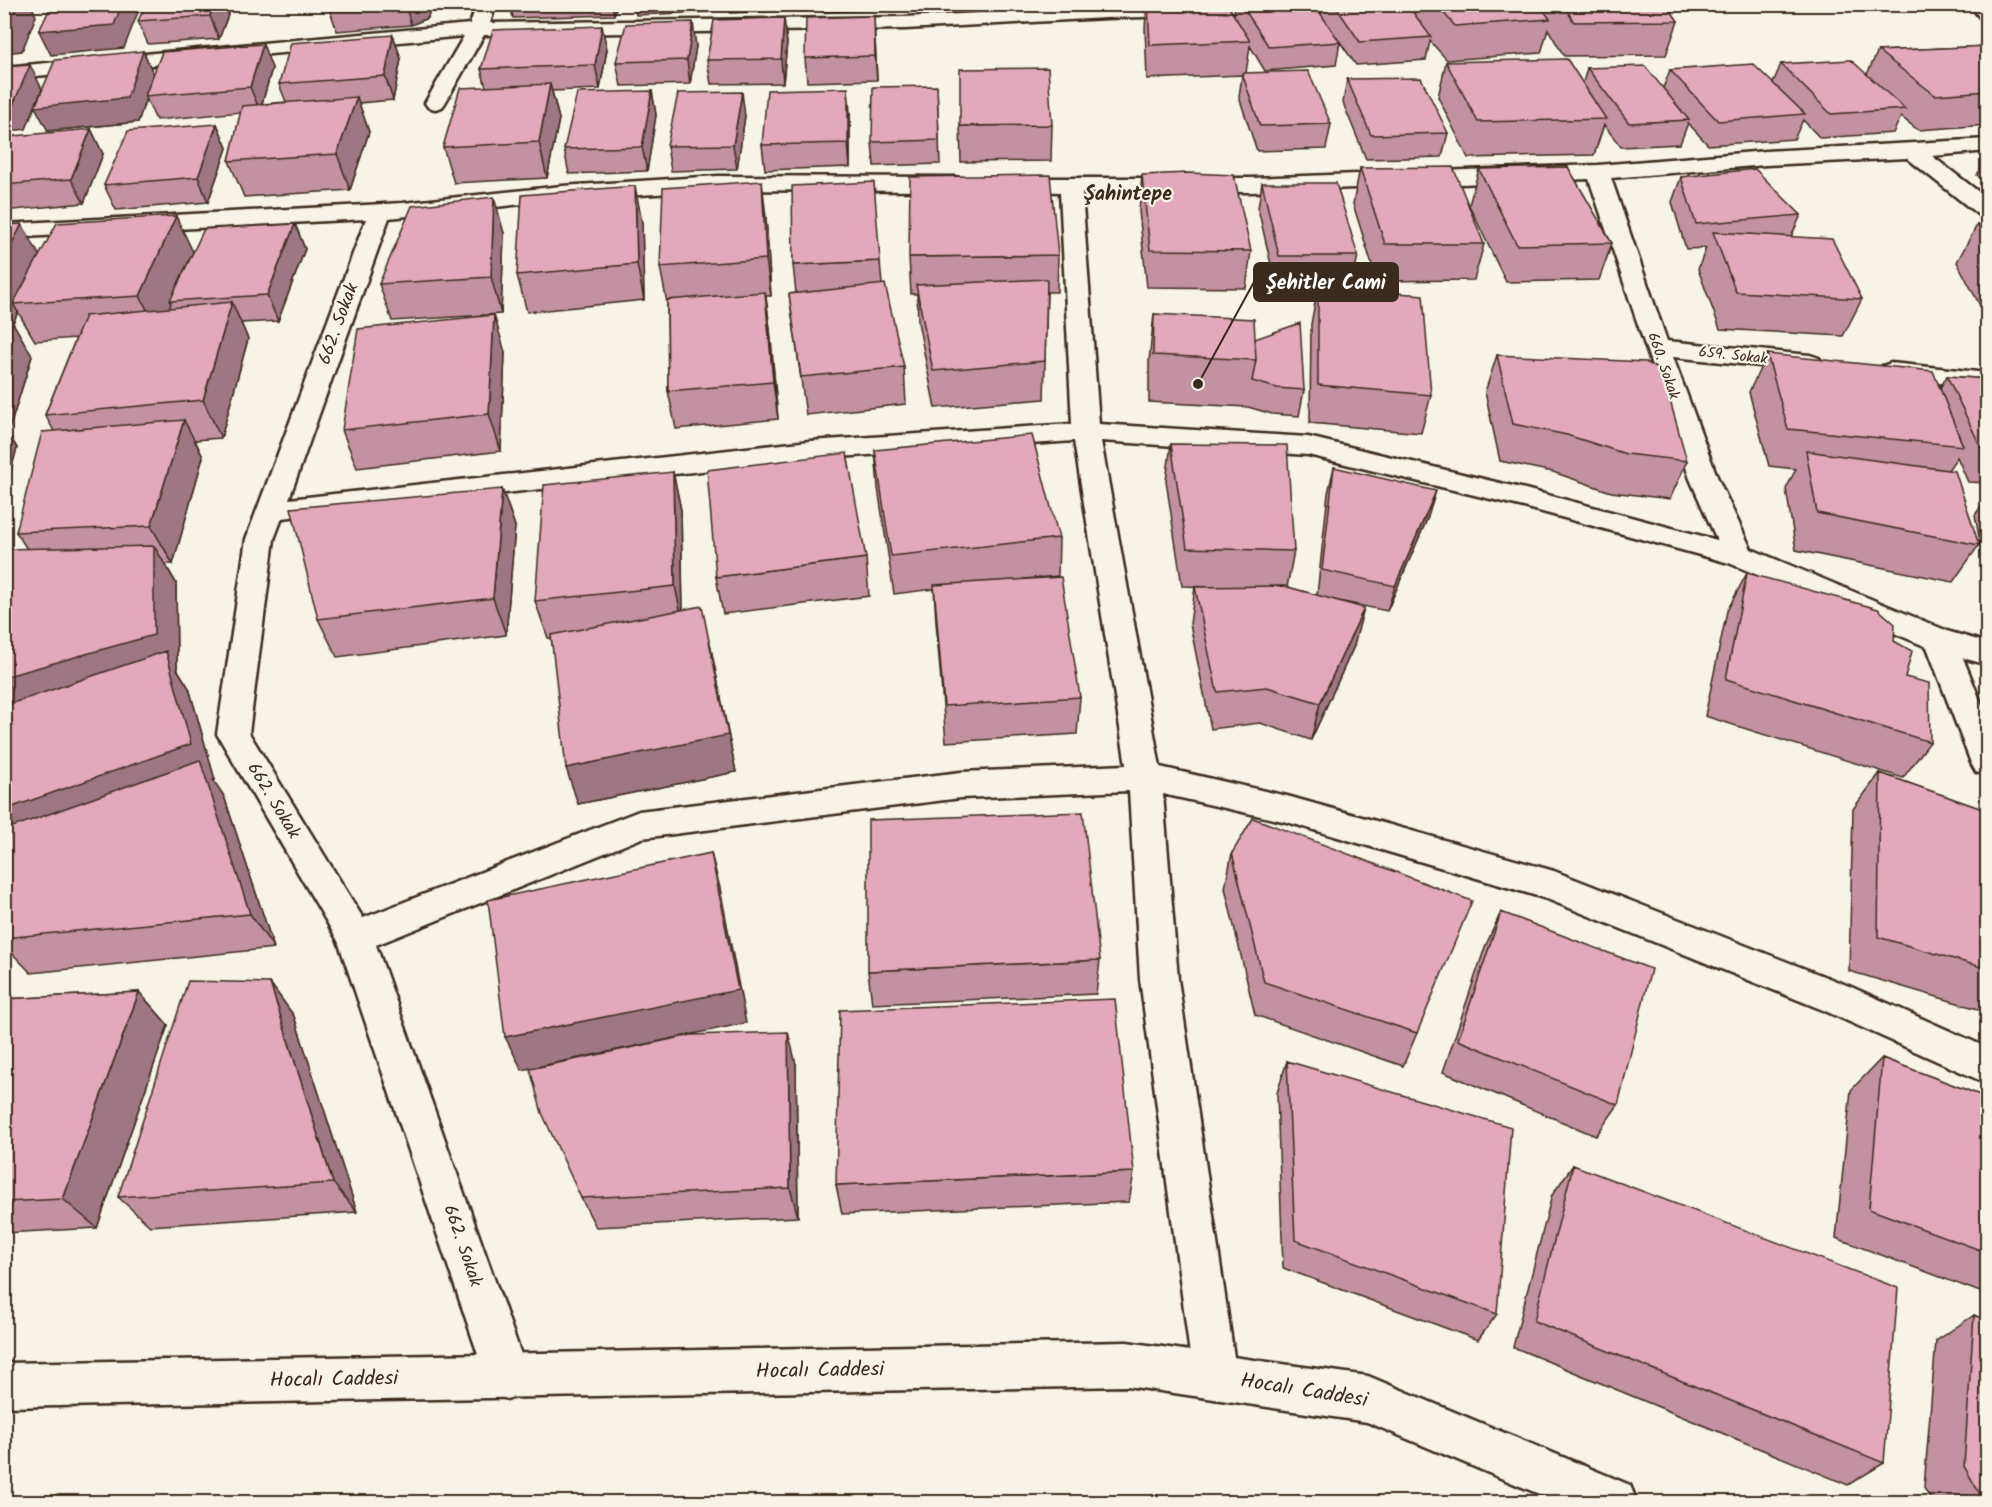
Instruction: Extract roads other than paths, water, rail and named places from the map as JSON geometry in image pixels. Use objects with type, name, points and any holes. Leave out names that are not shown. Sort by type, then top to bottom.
[{"type":"street","points":[[435,103],[478,29],[487,4]]},
{"type":"street","points":[[4,73],[478,29],[905,23],[1106,8],[1220,9],[1271,4]]},
{"type":"street","points":[[1978,4],[1988,15]]},
{"type":"street","points":[[4,231],[380,211],[562,193],[718,183],[984,184],[1071,187],[1251,185],[1598,172],[1766,158],[1988,145]]},
{"type":"street","points":[[1912,151],[1988,211]]},
{"type":"street","name":"660. Sokak","points":[[1598,172],[1704,479],[1739,556]]},
{"type":"street","points":[[1071,187],[1086,432],[1145,777],[1159,979],[1215,1377]]},
{"type":"street","name":"662. Sokak","points":[[380,211],[260,539],[233,734],[355,937],[507,1377]]},
{"type":"street","name":"659. Sokak","points":[[1657,348],[1834,366]]},
{"type":"street","points":[[1869,369],[1988,381]]},
{"type":"street","points":[[270,510],[810,450],[1086,432],[1308,446],[1525,498],[1739,556],[1940,640],[1988,654]]},
{"type":"street","points":[[1940,640],[1988,763]]},
{"type":"street","points":[[355,937],[639,825],[961,785],[1145,777],[1287,809],[1554,886],[1836,998],[1988,1067]]},
{"type":"street","name":"Hocalı Caddesi","points":[[4,1385],[1127,1364],[1368,1399],[1612,1503]]},
{"type":"place","name":"Şehitler Cami","points":[[1198,384]]},
{"type":"district","name":"Şahintepe","points":[[1128,195]]}]
